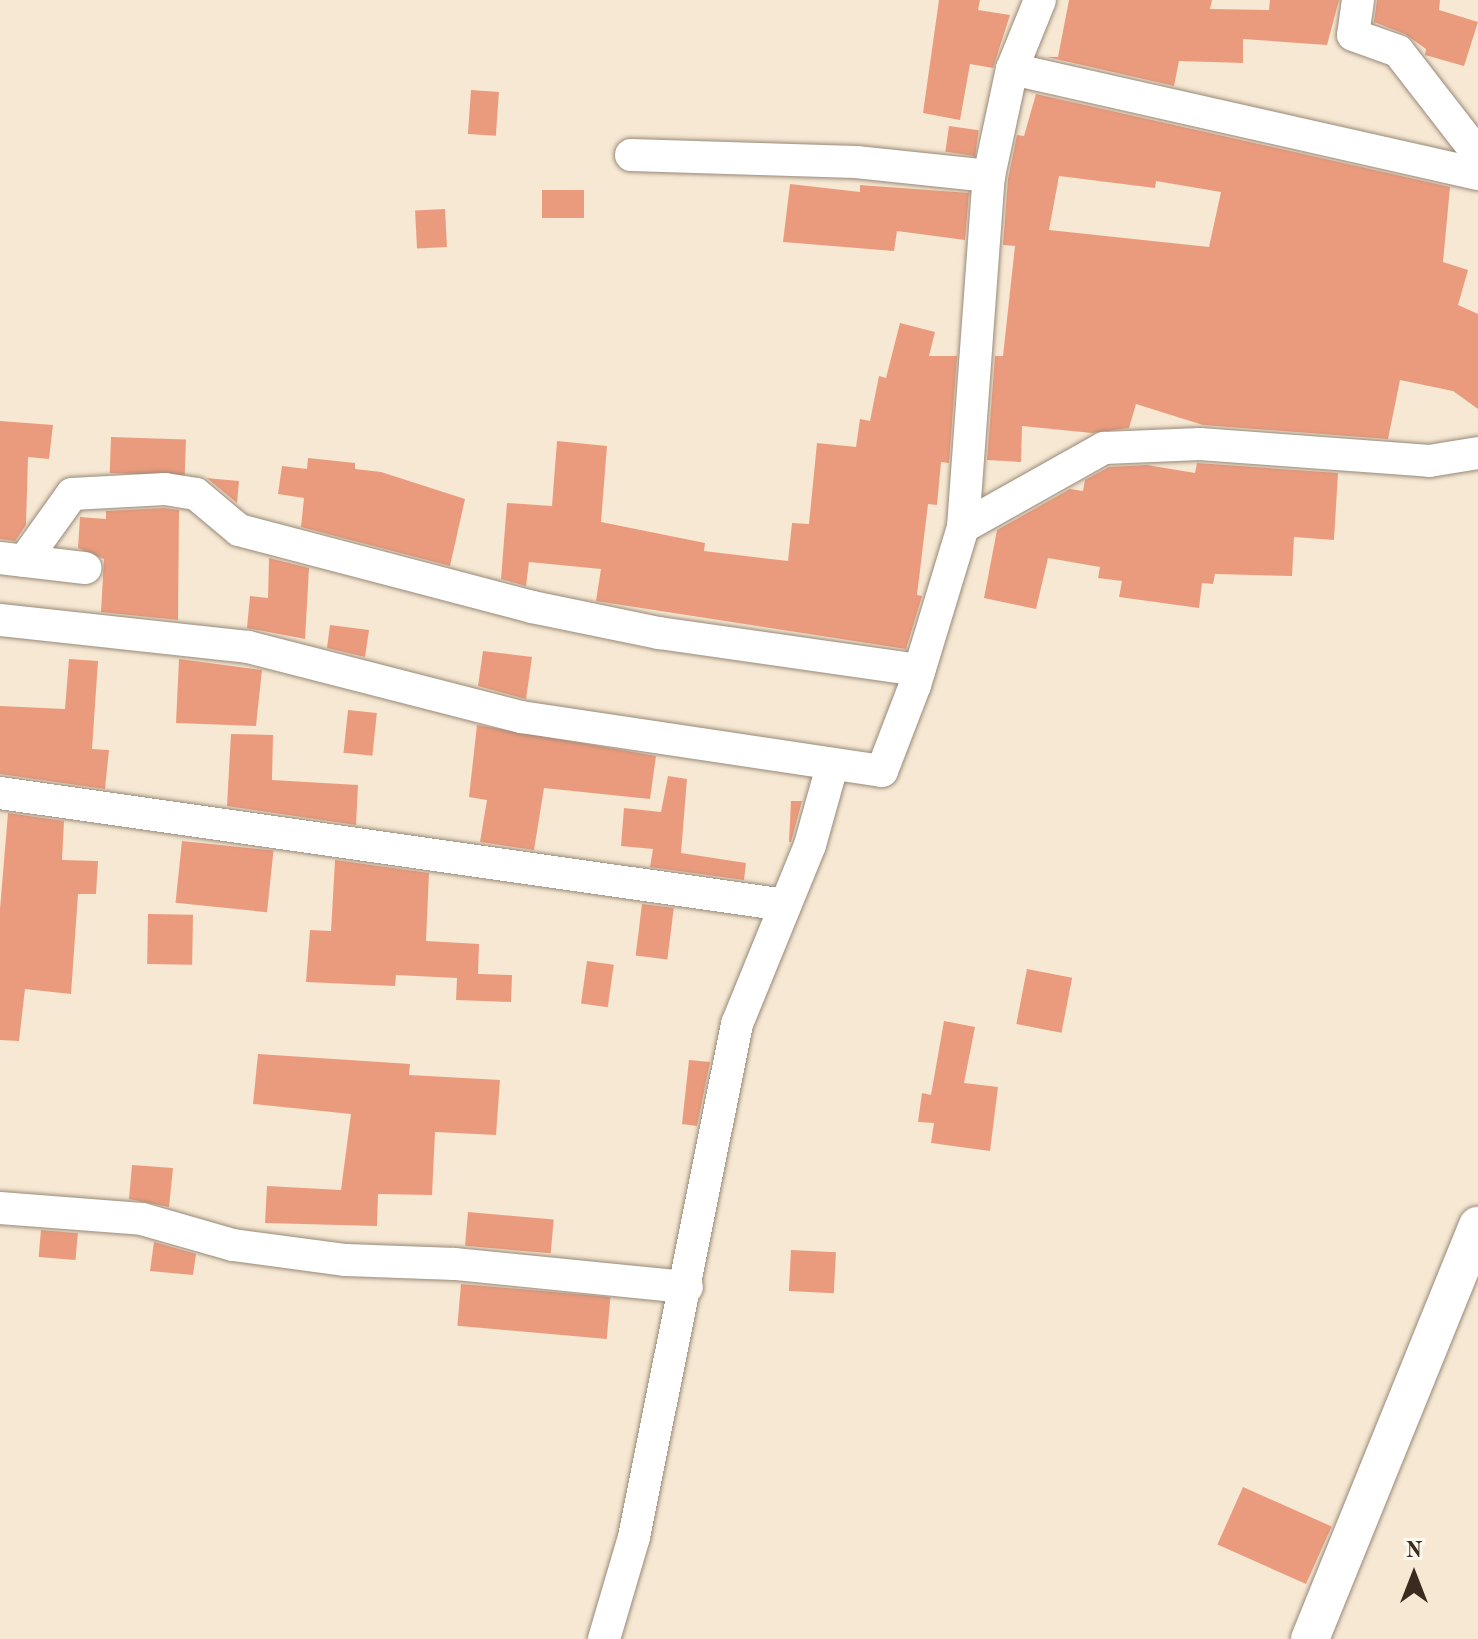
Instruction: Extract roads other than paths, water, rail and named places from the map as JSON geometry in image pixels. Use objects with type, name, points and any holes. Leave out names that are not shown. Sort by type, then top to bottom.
[{"type":"street","points":[[0,620],[248,647],[521,717],[832,766],[882,771],[919,670],[963,527],[989,176],[1012,69],[1040,0]]},
{"type":"street","points":[[1358,0],[1353,35],[1398,51],[1478,154]]},
{"type":"street","points":[[1012,69],[1478,174]]},
{"type":"street","points":[[631,155],[856,162],[989,176]]},
{"type":"street","points":[[963,527],[1104,448],[1200,444],[1429,461],[1478,453]]},
{"type":"street","points":[[12,559],[72,494],[165,489],[196,494],[239,530],[532,607],[659,633],[919,670]]},
{"type":"street","points":[[12,559],[85,568]]},
{"type":"street","points":[[604,1639],[634,1537],[687,1287],[737,1024],[810,845],[832,766]]},
{"type":"street","points":[[0,793],[785,905]]},
{"type":"street","points":[[0,1208],[142,1219],[233,1245],[346,1260],[455,1264],[687,1287]]},
{"type":"street","points":[[1310,1639],[1478,1226]]}]
